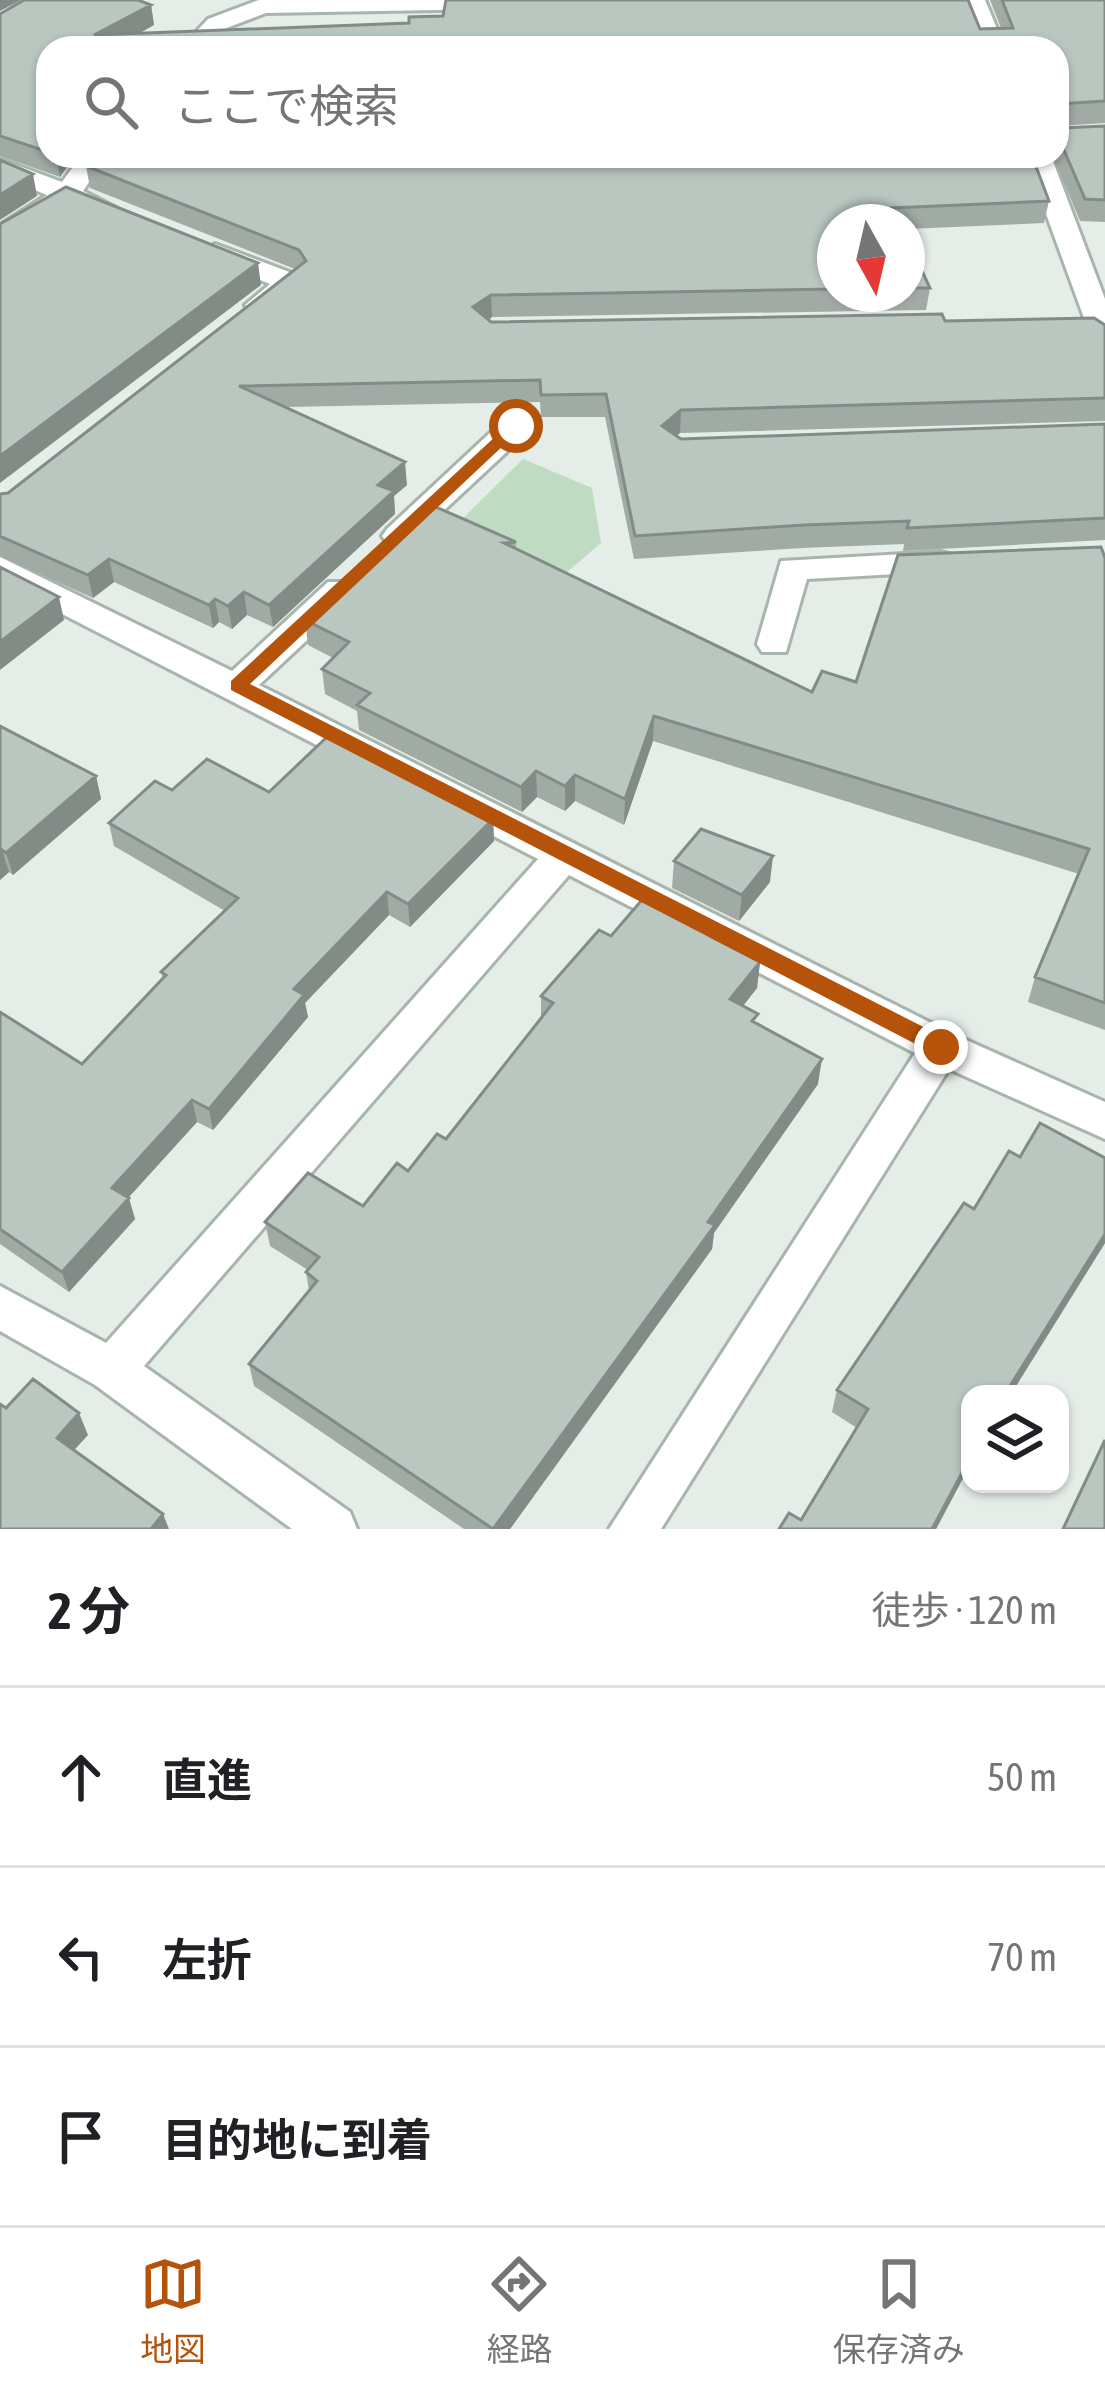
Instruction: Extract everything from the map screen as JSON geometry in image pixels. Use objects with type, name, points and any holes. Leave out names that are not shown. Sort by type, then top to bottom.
[{"type":"street","points":[[973,0],[988,36]]},
{"type":"street","points":[[204,36],[216,24],[263,6],[510,2]]},
{"type":"street","points":[[0,167],[134,220]]},
{"type":"street","points":[[0,236],[67,194],[85,168]]},
{"type":"street","points":[[1042,168],[1096,324]]},
{"type":"street","points":[[178,238],[290,282],[236,324]]},
{"type":"street","points":[[237,686],[516,426]]},
{"type":"street","points":[[774,644],[793,569],[961,562]]},
{"type":"street","points":[[0,568],[941,1047],[1105,1121]]},
{"type":"street","points":[[111,1370],[564,855]]},
{"type":"street","points":[[633,1529],[941,1047]]},
{"type":"street","points":[[0,1307],[111,1370],[318,1525]]},
{"type":"green space","points":[[523,459],[592,488],[601,543],[561,577],[451,530]]},
{"type":"building","points":[[24,0],[138,0],[151,5],[94,35],[409,23],[409,17],[443,16],[446,0],[968,0],[980,29],[1013,28],[1002,0],[1105,0],[1105,101],[1069,103],[1069,36],[36,36],[36,148],[0,136],[0,14]]},
{"type":"building","points":[[1105,126],[1105,200],[1085,199],[1069,162],[1069,128]]},
{"type":"building","points":[[0,160],[33,174],[0,195]]},
{"type":"building","points":[[91,168],[1037,168],[1049,201],[925,207],[817,204],[817,289],[491,295],[473,307],[491,322],[942,314],[945,321],[1094,318],[1105,325],[1105,398],[681,410],[662,426],[681,439],[1105,424],[1105,518],[907,528],[909,521],[804,525],[635,536],[606,394],[541,395],[540,380],[239,386],[405,462],[378,485],[394,491],[269,605],[244,592],[228,606],[215,599],[209,605],[109,559],[88,575],[0,536],[0,494],[8,493],[306,261],[299,250]]},
{"type":"building","points":[[66,187],[258,263],[0,456],[0,224]]},
{"type":"building","points":[[429,504],[516,542],[504,543],[812,692],[822,671],[856,682],[898,555],[1101,547],[1105,558],[1105,1003],[1035,977],[1089,849],[654,716],[625,799],[575,775],[565,786],[536,771],[521,787],[357,705],[370,693],[322,669],[349,642],[305,620]]},
{"type":"building","points":[[0,567],[59,597],[0,642]]},
{"type":"building","points":[[0,726],[96,776],[6,853],[0,851]]},
{"type":"building","points":[[329,735],[493,819],[408,904],[387,892],[294,989],[304,995],[209,1109],[192,1100],[112,1188],[129,1198],[62,1272],[0,1229],[0,1012],[82,1064],[166,975],[161,972],[238,898],[109,823],[155,781],[172,790],[207,759],[269,792]]},
{"type":"building","points":[[701,829],[773,856],[742,895],[674,861]]},
{"type":"building","points":[[647,894],[716,929],[710,936],[760,962],[730,999],[758,1014],[752,1021],[822,1059],[708,1222],[715,1225],[493,1529],[249,1364],[317,1281],[306,1272],[319,1257],[265,1222],[308,1173],[363,1206],[397,1163],[408,1171],[437,1134],[446,1139],[553,1003],[541,996],[599,930],[611,936]]},
{"type":"building","points":[[1040,1123],[1105,1158],[1105,1234],[1011,1385],[961,1385],[961,1475],[932,1529],[779,1529],[789,1513],[801,1520],[868,1409],[837,1390],[964,1203],[974,1209],[1009,1151],[1020,1157]]},
{"type":"building","points":[[33,1379],[79,1413],[57,1438],[163,1514],[151,1529],[0,1529],[0,1404],[6,1408]]},
{"type":"building","points":[[1105,1440],[1105,1529],[1063,1529]]},
{"type":"route","points":[[516,426],[237,686],[941,1047]]}]
